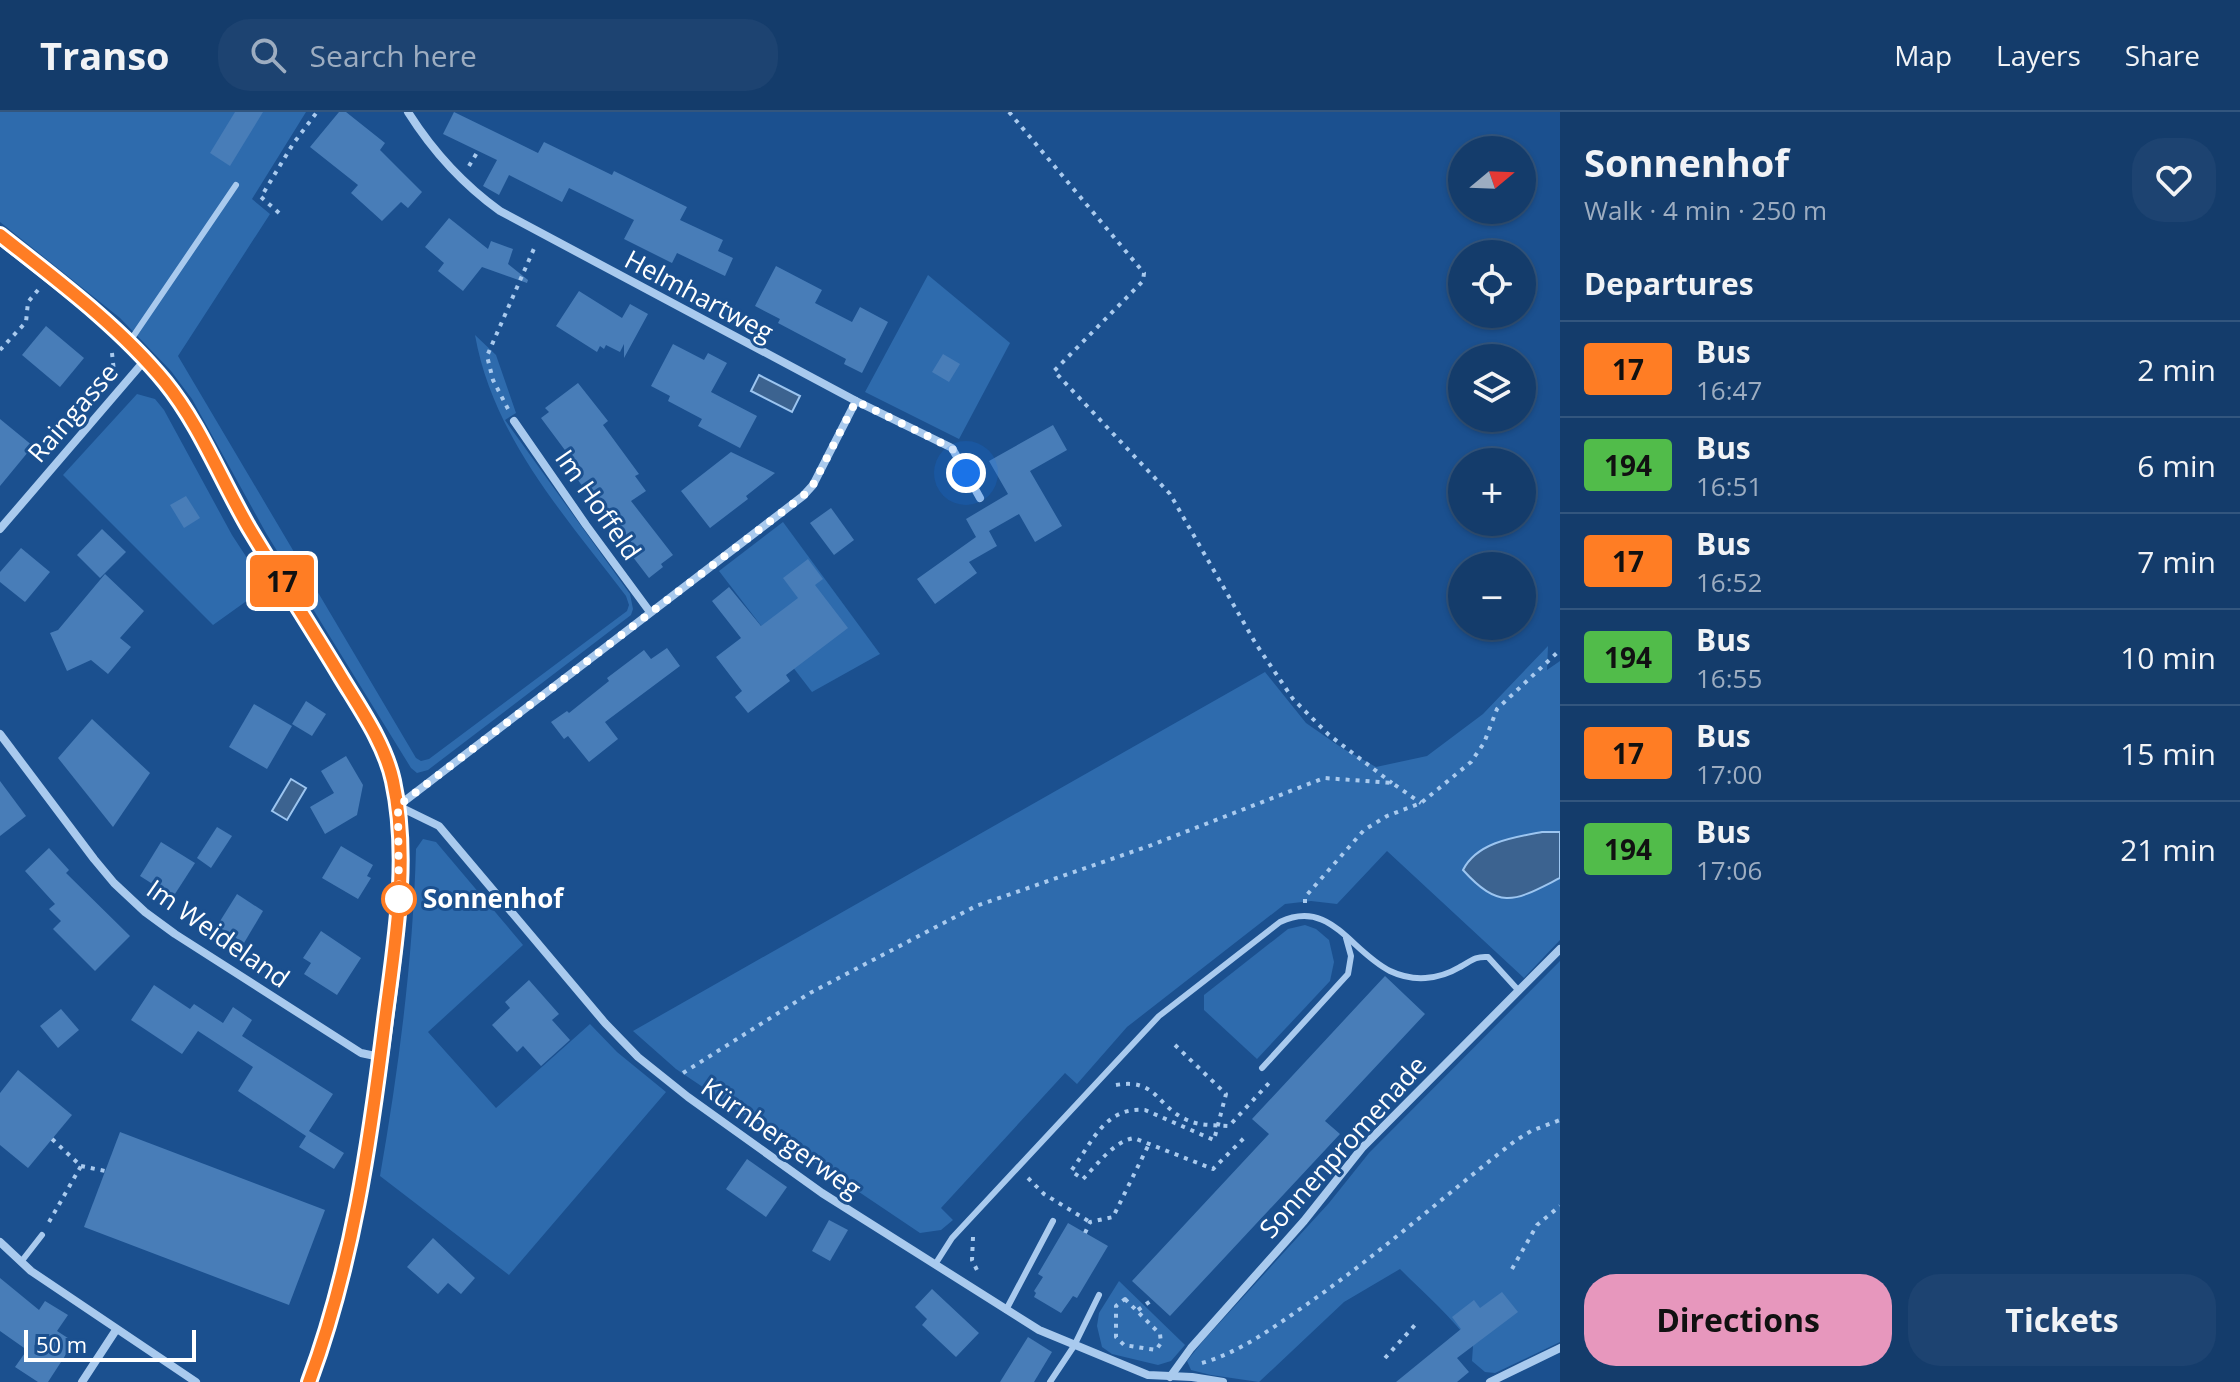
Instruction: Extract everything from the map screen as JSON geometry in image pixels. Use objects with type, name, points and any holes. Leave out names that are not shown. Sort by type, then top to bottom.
[{"type":"street","name":"Helmhartweg","points":[[408,112],[471,190],[500,211],[856,401],[952,448],[980,498]]},
{"type":"street","points":[[0,236],[74,295],[166,383],[192,421],[250,529],[377,739],[388,764],[398,806],[399,899],[380,1057],[348,1247],[309,1382]]},
{"type":"street","name":"Raingasse","points":[[0,529],[145,360]]},
{"type":"street","points":[[398,806],[803,496],[813,485],[856,401]]},
{"type":"street","name":"Im Hoffeld","points":[[514,421],[650,612]]},
{"type":"street","name":"Im Weideland","points":[[0,734],[94,859],[145,912],[361,1053],[380,1057]]},
{"type":"street","name":"Kürnbergerweg","points":[[398,806],[439,826],[605,1023],[638,1057],[688,1097],[822,1193],[936,1263],[1006,1311],[1074,1346],[1147,1379],[1223,1382]]},
{"type":"street","name":"Sonnenpromenade","points":[[1170,1379],[1198,1339],[1304,1221],[1362,1148],[1560,949]]},
{"type":"street","points":[[0,1242],[21,1262],[116,1330],[196,1382]]},
{"type":"street","points":[[82,1382],[116,1330]]},
{"type":"street","points":[[1490,1382],[1560,1348]]},
{"type":"lane","points":[[128,344],[236,185]]},
{"type":"lane","points":[[936,1263],[952,1238],[1159,1016],[1280,922],[1306,914],[1317,916],[1345,935],[1370,959],[1389,970],[1415,978],[1436,978],[1476,956],[1488,957],[1519,991]]},
{"type":"lane","points":[[1262,1068],[1348,974],[1351,956],[1345,935]]},
{"type":"lane","points":[[1006,1311],[1053,1221]]},
{"type":"lane","points":[[21,1262],[42,1235]]},
{"type":"lane","points":[[1050,1382],[1074,1346],[1099,1295]]},
{"type":"path","points":[[279,213],[261,197],[293,144],[317,112]]},
{"type":"path","points":[[1009,112],[1144,273],[1143,281],[1054,371],[1170,494],[1256,644],[1293,699],[1329,735],[1421,803]]},
{"type":"path","points":[[514,421],[493,380],[487,356],[541,235]]},
{"type":"path","points":[[0,350],[26,322],[28,302],[42,286]]},
{"type":"path","points":[[1306,914],[1305,897],[1364,830],[1387,816],[1421,803],[1471,762],[1484,743],[1497,709],[1560,650]]},
{"type":"path","points":[[678,1076],[810,993],[976,906],[1149,846],[1324,778],[1392,783]]},
{"type":"path","points":[[1175,1045],[1226,1094],[1214,1140],[1145,1110],[1121,1112],[1106,1123],[1071,1171],[1083,1179],[1126,1139],[1134,1138],[1213,1169],[1245,1137]]},
{"type":"path","points":[[1115,1086],[1140,1085],[1151,1089],[1185,1119],[1198,1124],[1229,1126],[1269,1083]]},
{"type":"path","points":[[1170,1379],[1188,1367],[1223,1356],[1259,1337],[1378,1252],[1515,1141],[1560,1120]]},
{"type":"path","points":[[52,1139],[81,1166],[105,1171]]},
{"type":"path","points":[[1032,1182],[1044,1194],[1090,1222],[1113,1217],[1149,1144]]},
{"type":"path","points":[[42,1235],[81,1166]]},
{"type":"path","points":[[1512,1269],[1537,1225],[1560,1206]]},
{"type":"path","points":[[1085,1233],[1090,1222]]},
{"type":"path","points":[[978,1229],[971,1250],[978,1272]]},
{"type":"path","points":[[1125,1299],[1138,1310],[1160,1334],[1161,1343],[1156,1350],[1124,1345],[1118,1341],[1114,1313],[1117,1303],[1125,1299]]},
{"type":"path","points":[[1138,1310],[1152,1300]]},
{"type":"path","points":[[1385,1358],[1415,1325]]},
{"type":"shaded area","points":[[0,112],[306,112],[252,199],[270,214],[178,356],[416,758],[421,761],[429,759],[627,611],[629,605],[626,596],[557,506],[515,442],[498,408],[484,372],[475,335],[496,355],[516,413],[505,420],[630,594],[631,615],[428,770],[417,773],[411,768],[266,533],[192,399],[171,371],[120,318],[0,222]]},
{"type":"shaded area","points":[[928,275],[1010,343],[959,439],[865,392]]},
{"type":"shaded area","points":[[759,375],[800,396],[792,412],[751,391]]},
{"type":"shaded area","points":[[137,394],[155,399],[164,410],[232,535],[266,587],[213,625],[63,475]]},
{"type":"shaded area","points":[[783,522],[880,654],[812,692],[719,571]]},
{"type":"shaded area","points":[[1548,646],[1547,670],[1560,661],[1560,940],[1524,978],[1387,851],[1337,904],[1311,901],[1285,904],[1127,1027],[1077,1084],[1065,1073],[941,1208],[953,1220],[941,1230],[920,1233],[676,1069],[633,1031],[1265,672],[1306,723],[1376,767],[1427,756],[1483,714]]},
{"type":"shaded area","points":[[291,779],[306,788],[287,820],[272,811]]},
{"type":"shaded area","points":[[1542,832],[1560,832],[1560,878],[1545,886],[1520,896],[1499,897],[1476,883],[1463,870],[1477,853],[1487,847]]},
{"type":"shaded area","points":[[423,839],[436,842],[523,945],[428,1032],[496,1108],[590,1024],[617,1052],[666,1092],[509,1275],[380,1176],[404,1013],[416,849]]},
{"type":"shaded area","points":[[1305,925],[1316,929],[1329,940],[1334,962],[1330,981],[1257,1059],[1204,1010],[1204,995],[1288,929]]},
{"type":"shaded area","points":[[1560,961],[1560,1342],[1495,1373],[1485,1372],[1472,1361],[1473,1346],[1465,1335],[1400,1269],[1344,1302],[1259,1382],[1191,1370],[1187,1361],[1203,1341],[1329,1203],[1369,1153]]},
{"type":"shaded area","points":[[1119,1281],[1185,1345],[1171,1361],[1158,1365],[1112,1354],[1102,1347],[1097,1326],[1099,1313]]},
{"type":"building","points":[[235,112],[263,112],[230,166],[210,153]]},
{"type":"building","points":[[339,112],[346,112],[385,143],[380,150],[422,192],[408,208],[401,202],[382,221],[351,193],[358,185],[310,147]]},
{"type":"building","points":[[454,112],[538,153],[544,142],[612,175],[614,171],[687,207],[680,220],[723,240],[718,251],[733,258],[725,276],[677,253],[672,263],[624,239],[634,220],[569,188],[562,202],[509,175],[499,195],[483,186],[497,160],[443,134]]},
{"type":"building","points":[[449,218],[488,249],[491,241],[513,249],[508,264],[528,280],[527,283],[482,267],[463,291],[438,271],[444,263],[425,247]]},
{"type":"building","points":[[776,266],[822,290],[815,303],[852,322],[860,307],[888,322],[862,373],[844,364],[846,359],[778,323],[780,319],[755,306]]},
{"type":"building","points":[[579,291],[622,318],[630,304],[648,314],[624,358],[624,344],[620,352],[606,345],[604,349],[600,346],[597,352],[556,326]]},
{"type":"building","points":[[46,326],[84,358],[60,387],[22,355]]},
{"type":"building","points":[[673,344],[704,360],[708,353],[727,363],[711,392],[757,416],[740,448],[698,426],[702,419],[668,401],[670,396],[651,386]]},
{"type":"building","points":[[943,354],[960,364],[949,382],[932,372]]},
{"type":"building","points":[[578,383],[608,421],[603,425],[639,474],[635,476],[646,491],[631,501],[673,555],[649,578],[626,548],[632,543],[600,502],[596,505],[570,469],[576,465],[541,418],[549,412],[545,408]]},
{"type":"building","points":[[0,419],[33,446],[0,486]]},
{"type":"building","points":[[1053,425],[1067,450],[1030,471],[1062,526],[1035,542],[1019,514],[989,531],[997,546],[969,562],[977,573],[935,604],[917,579],[976,537],[966,519],[1008,494],[989,461]]},
{"type":"building","points":[[731,452],[775,473],[746,496],[748,499],[710,528],[681,491]]},
{"type":"building","points":[[186,496],[200,518],[184,528],[170,505]]},
{"type":"building","points":[[831,508],[854,540],[834,555],[810,523]]},
{"type":"building","points":[[102,529],[126,552],[100,578],[77,555]]},
{"type":"building","points":[[21,548],[50,572],[25,602],[0,582],[0,572]]},
{"type":"building","points":[[808,559],[823,579],[815,585],[848,628],[786,675],[790,681],[748,713],[735,697],[742,691],[716,657],[741,638],[712,601],[729,587],[761,626],[798,598],[783,578]]},
{"type":"building","points":[[105,574],[144,611],[120,638],[131,647],[108,674],[91,660],[67,671],[50,633],[58,630]]},
{"type":"building","points":[[667,648],[680,666],[605,722],[618,739],[589,762],[568,736],[564,739],[551,722],[567,711],[569,713],[644,650],[651,659]]},
{"type":"building","points":[[306,701],[326,714],[312,736],[292,724]]},
{"type":"building","points":[[254,704],[292,726],[267,769],[229,747]]},
{"type":"building","points":[[92,719],[150,773],[113,827],[58,758]]},
{"type":"building","points":[[346,756],[363,785],[357,815],[325,834],[310,807],[334,793],[321,771]]},
{"type":"building","points":[[0,781],[26,816],[0,836]]},
{"type":"building","points":[[217,827],[232,836],[211,868],[197,858]]},
{"type":"building","points":[[161,842],[195,863],[173,897],[140,876]]},
{"type":"building","points":[[341,846],[373,865],[367,876],[371,878],[358,899],[322,878]]},
{"type":"building","points":[[49,848],[69,870],[66,873],[130,936],[95,971],[53,929],[61,921],[49,909],[55,904],[25,871]]},
{"type":"building","points":[[237,894],[263,911],[244,943],[217,926]]},
{"type":"building","points":[[321,931],[361,958],[337,995],[304,974],[311,963],[303,958]]},
{"type":"building","points":[[1385,976],[1425,1014],[1325,1121],[1340,1134],[1170,1316],[1132,1281],[1269,1134],[1252,1119]]},
{"type":"building","points":[[529,980],[559,1014],[552,1020],[570,1040],[541,1066],[523,1046],[517,1052],[492,1025],[510,1008],[505,1002]]},
{"type":"building","points":[[154,985],[190,1009],[194,1004],[223,1023],[233,1007],[252,1020],[242,1036],[333,1094],[309,1131],[344,1153],[334,1169],[299,1147],[306,1136],[238,1091],[253,1067],[198,1031],[182,1054],[131,1020]]},
{"type":"building","points":[[61,1009],[79,1030],[58,1048],[40,1026]]},
{"type":"building","points":[[18,1070],[72,1115],[28,1168],[0,1145],[0,1093]]},
{"type":"building","points":[[120,1132],[325,1210],[289,1305],[84,1227]]},
{"type":"building","points":[[747,1159],[787,1187],[766,1217],[726,1189]]},
{"type":"building","points":[[829,1220],[848,1230],[830,1261],[812,1251]]},
{"type":"building","points":[[1068,1223],[1108,1246],[1077,1298],[1073,1296],[1061,1313],[1034,1297],[1034,1291],[1043,1277],[1038,1274]]},
{"type":"building","points":[[433,1238],[475,1278],[461,1294],[448,1283],[438,1294],[407,1267]]},
{"type":"building","points":[[0,1278],[39,1310],[45,1301],[68,1315],[57,1331],[74,1342],[48,1382],[38,1382],[15,1367],[27,1350],[0,1331]]},
{"type":"building","points":[[932,1289],[979,1333],[956,1357],[922,1325],[927,1319],[915,1307]]},
{"type":"building","points":[[1502,1292],[1518,1312],[1457,1358],[1469,1372],[1457,1382],[1396,1382],[1461,1329],[1452,1317],[1474,1300],[1480,1308]]},
{"type":"building","points":[[1028,1337],[1052,1352],[1034,1382],[1000,1382]]},
{"type":"bus line","name":"17","points":[[0,235],[117,333],[166,383],[192,421],[250,529],[349,689],[384,751],[392,777],[398,806],[399,899],[384,1034],[348,1247],[309,1382]]},
{"type":"place","name":"Sonnenhof","points":[[399,899]]},
{"type":"route","points":[[399,899],[398,806],[803,496],[813,485],[856,401],[952,448],[966,473]]}]
